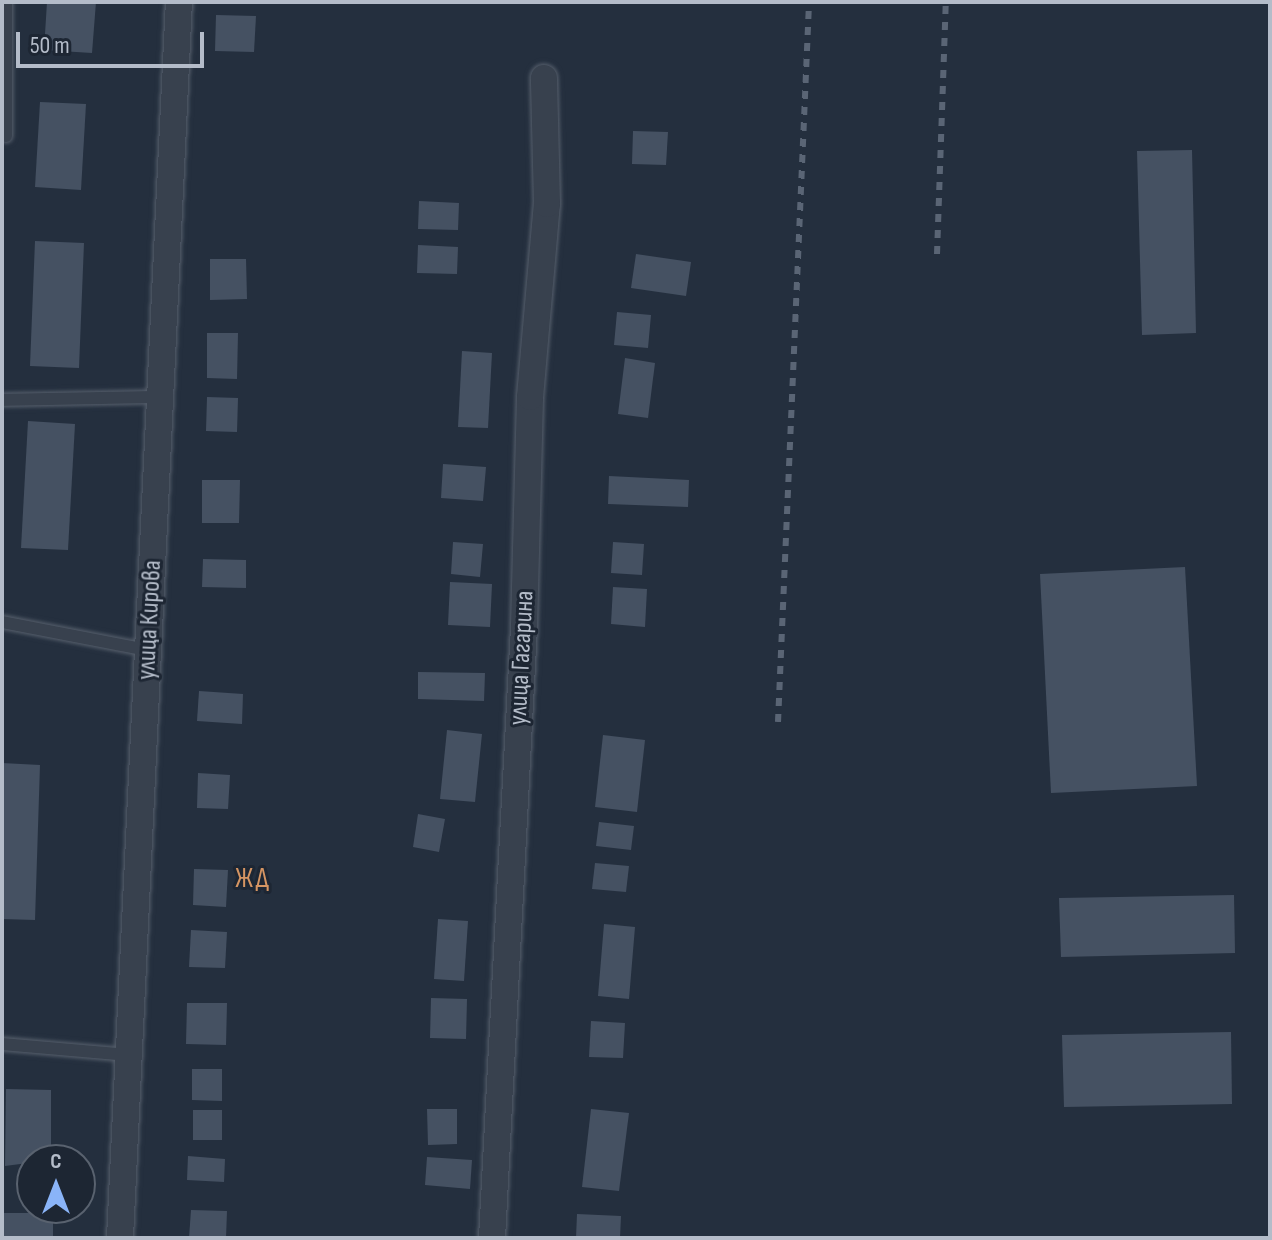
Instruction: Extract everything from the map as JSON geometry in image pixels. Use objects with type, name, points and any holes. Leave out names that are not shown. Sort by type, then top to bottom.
[{"type":"street","name":"улица Кирова","points":[[120,1238],[179,2]]},
{"type":"street","name":"улица Гагарина","points":[[492,1238],[525,596],[530,397],[547,204],[544,78]]},
{"type":"lane","points":[[6,2],[6,136]]},
{"type":"lane","points":[[2,400],[160,397]]},
{"type":"lane","points":[[2,622],[148,650]]},
{"type":"lane","points":[[2,1044],[129,1055]]},
{"type":"building","points":[[47,2],[96,2],[92,53],[44,50]]},
{"type":"building","points":[[216,15],[256,16],[254,52],[215,51]]},
{"type":"building","points":[[40,102],[86,104],[81,190],[35,187]]},
{"type":"building","points":[[633,131],[668,132],[666,165],[632,164]]},
{"type":"building","points":[[1192,150],[1196,333],[1142,335],[1137,151]]},
{"type":"building","points":[[419,201],[459,203],[458,230],[418,229]]},
{"type":"building","points":[[35,241],[84,243],[79,368],[30,366]]},
{"type":"building","points":[[418,245],[458,247],[457,274],[417,273]]},
{"type":"building","points":[[636,254],[691,262],[686,296],[631,288]]},
{"type":"building","points":[[210,259],[246,259],[247,299],[210,300]]},
{"type":"building","points":[[617,312],[651,315],[648,348],[614,345]]},
{"type":"building","points":[[207,333],[238,333],[237,379],[207,378]]},
{"type":"building","points":[[462,351],[492,353],[488,428],[458,427]]},
{"type":"building","points":[[625,358],[655,363],[648,418],[618,414]]},
{"type":"building","points":[[207,397],[238,398],[237,432],[206,431]]},
{"type":"building","points":[[28,421],[75,424],[68,550],[21,548]]},
{"type":"building","points":[[443,464],[486,467],[483,501],[441,498]]},
{"type":"building","points":[[609,476],[689,480],[688,507],[608,504]]},
{"type":"building","points":[[202,480],[240,480],[239,523],[202,523]]},
{"type":"building","points":[[453,542],[483,544],[480,577],[451,574]]},
{"type":"building","points":[[613,542],[644,544],[642,575],[611,573]]},
{"type":"building","points":[[203,559],[246,560],[246,588],[202,587]]},
{"type":"building","points":[[1185,567],[1197,786],[1051,793],[1040,574]]},
{"type":"building","points":[[450,582],[492,584],[490,627],[448,625]]},
{"type":"building","points":[[613,587],[647,589],[645,627],[611,624]]},
{"type":"building","points":[[418,672],[485,673],[484,701],[418,699]]},
{"type":"building","points":[[199,691],[243,694],[242,724],[197,721]]},
{"type":"building","points":[[447,730],[482,734],[475,802],[440,799]]},
{"type":"building","points":[[603,735],[645,740],[637,812],[595,807]]},
{"type":"building","points":[[2,763],[40,765],[35,920],[2,919]]},
{"type":"building","points":[[198,773],[230,775],[228,809],[197,808]]},
{"type":"building","points":[[418,814],[445,819],[439,852],[413,847]]},
{"type":"building","points":[[599,822],[634,826],[631,850],[596,846]]},
{"type":"building","points":[[595,863],[629,866],[626,892],[592,889]]},
{"type":"building","points":[[194,869],[228,870],[226,907],[193,905]]},
{"type":"building","points":[[1234,895],[1235,953],[1061,957],[1059,898]]},
{"type":"building","points":[[438,919],[468,921],[464,981],[434,979]]},
{"type":"building","points":[[604,924],[635,927],[629,999],[598,996]]},
{"type":"building","points":[[191,930],[227,932],[225,968],[189,967]]},
{"type":"building","points":[[431,998],[467,999],[466,1039],[430,1038]]},
{"type":"building","points":[[187,1003],[227,1003],[226,1045],[186,1044]]},
{"type":"building","points":[[591,1021],[625,1023],[623,1058],[589,1057]]},
{"type":"building","points":[[1231,1032],[1232,1104],[1064,1107],[1062,1035]]},
{"type":"building","points":[[192,1069],[222,1069],[222,1101],[192,1100]]},
{"type":"building","points":[[6,1089],[51,1090],[51,1144],[16,1144],[16,1165],[5,1166]]},
{"type":"building","points":[[427,1109],[457,1109],[457,1144],[428,1145]]},
{"type":"building","points":[[591,1109],[629,1113],[619,1191],[582,1187]]},
{"type":"building","points":[[193,1110],[222,1110],[222,1140],[193,1140]]},
{"type":"building","points":[[188,1156],[225,1159],[224,1182],[187,1180]]},
{"type":"building","points":[[427,1157],[472,1160],[470,1189],[425,1185]]},
{"type":"building","points":[[191,1210],[227,1211],[226,1238],[189,1238]]},
{"type":"building","points":[[2,1213],[16,1213],[16,1224],[53,1224],[53,1238],[2,1238]]},
{"type":"building","points":[[577,1214],[621,1216],[620,1238],[576,1238]]},
{"type":"railway","points":[[778,722],[809,2]]},
{"type":"railway","points":[[937,254],[946,2]]},
{"type":"district","name":"ЖД","points":[[253,879]]}]
